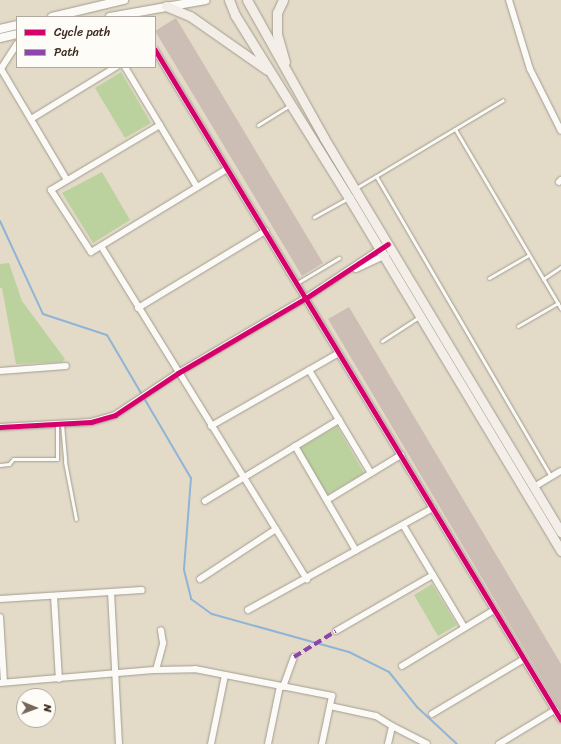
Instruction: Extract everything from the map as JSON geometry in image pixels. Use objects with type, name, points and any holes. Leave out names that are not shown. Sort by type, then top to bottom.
[{"type":"main road","points":[[229,0],[235,15],[349,198],[386,250],[561,532]]},
{"type":"main road","points":[[247,0],[288,75],[354,189],[420,316],[561,551]]},
{"type":"main road","points":[[282,0],[277,13],[277,34],[288,75]]},
{"type":"main road","points":[[166,6],[190,16],[222,37],[271,73]]},
{"type":"street","points":[[56,16],[123,0]]},
{"type":"street","points":[[115,16],[204,0]]},
{"type":"street","points":[[509,0],[530,69],[561,131]]},
{"type":"street","points":[[0,30],[16,25]]},
{"type":"street","points":[[0,38],[16,34]]},
{"type":"street","points":[[16,46],[1,69],[67,180]]},
{"type":"street","points":[[156,52],[561,720]]},
{"type":"street","points":[[31,119],[114,68]]},
{"type":"street","points":[[126,68],[197,187]]},
{"type":"street","points":[[160,125],[51,190],[91,252],[227,169]]},
{"type":"street","points":[[138,308],[265,231]]},
{"type":"street","points":[[101,246],[178,373],[307,579]]},
{"type":"street","points":[[0,427],[91,422],[115,415],[178,373],[386,250]]},
{"type":"street","points":[[211,426],[339,353]]},
{"type":"street","points":[[0,371],[66,366]]},
{"type":"street","points":[[309,370],[371,473]]},
{"type":"street","points":[[205,501],[339,420]]},
{"type":"street","points":[[296,446],[356,551]]},
{"type":"street","points":[[327,500],[401,455]]},
{"type":"street","points":[[534,488],[561,471]]},
{"type":"street","points":[[248,610],[307,579],[433,508]]},
{"type":"street","points":[[403,524],[464,627]]},
{"type":"street","points":[[200,579],[276,530]]},
{"type":"street","points":[[336,631],[433,575]]},
{"type":"street","points":[[0,599],[142,590]]},
{"type":"street","points":[[111,592],[119,744]]},
{"type":"street","points":[[54,596],[59,679]]},
{"type":"street","points":[[402,666],[494,610]]},
{"type":"street","points":[[0,617],[2,683],[116,675],[156,670],[195,669],[332,696],[322,744]]},
{"type":"street","points":[[156,670],[163,643],[161,630]]},
{"type":"street","points":[[268,744],[281,687],[294,657]]},
{"type":"street","points":[[432,714],[524,659]]},
{"type":"street","points":[[211,744],[225,675]]},
{"type":"street","points":[[330,706],[376,716],[427,744]]},
{"type":"street","points":[[499,744],[555,710]]},
{"type":"street","points":[[388,744],[392,726]]},
{"type":"lane","points":[[354,189],[503,100]]},
{"type":"lane","points":[[258,125],[291,104]]},
{"type":"lane","points":[[455,129],[561,309]]},
{"type":"lane","points":[[376,176],[551,477]]},
{"type":"lane","points":[[314,217],[349,198]]},
{"type":"lane","points":[[489,278],[530,255]]},
{"type":"lane","points":[[297,283],[339,258]]},
{"type":"lane","points":[[544,279],[561,267]]},
{"type":"lane","points":[[518,326],[558,303]]},
{"type":"lane","points":[[382,341],[420,316]]},
{"type":"lane","points":[[0,465],[9,464],[13,459],[57,459],[59,424]]},
{"type":"lane","points":[[59,424],[76,519]]},
{"type":"green space","points":[[121,72],[151,123],[125,138],[95,88]]},
{"type":"green space","points":[[102,172],[130,220],[93,243],[62,193]]},
{"type":"green space","points":[[9,263],[22,301],[65,359],[62,362],[16,364],[2,288],[0,288],[0,264]]},
{"type":"green space","points":[[337,426],[364,473],[327,495],[300,448]]},
{"type":"green space","points":[[432,584],[457,625],[438,636],[414,595]]},
{"type":"building","points":[[176,18],[323,263],[302,276],[156,30]]},
{"type":"building","points":[[349,307],[561,664],[561,711],[328,319]]},
{"type":"waterway","points":[[0,221],[43,314],[107,335],[191,478],[184,570],[191,599],[212,614],[349,652],[389,672],[417,707],[457,744]]},
{"type":"marked path","points":[[294,657],[336,631]]},
{"type":"cycle path","points":[[156,52],[561,720]]},
{"type":"cycle path","points":[[0,427],[91,422],[115,415],[178,373],[306,298],[388,244]]}]
